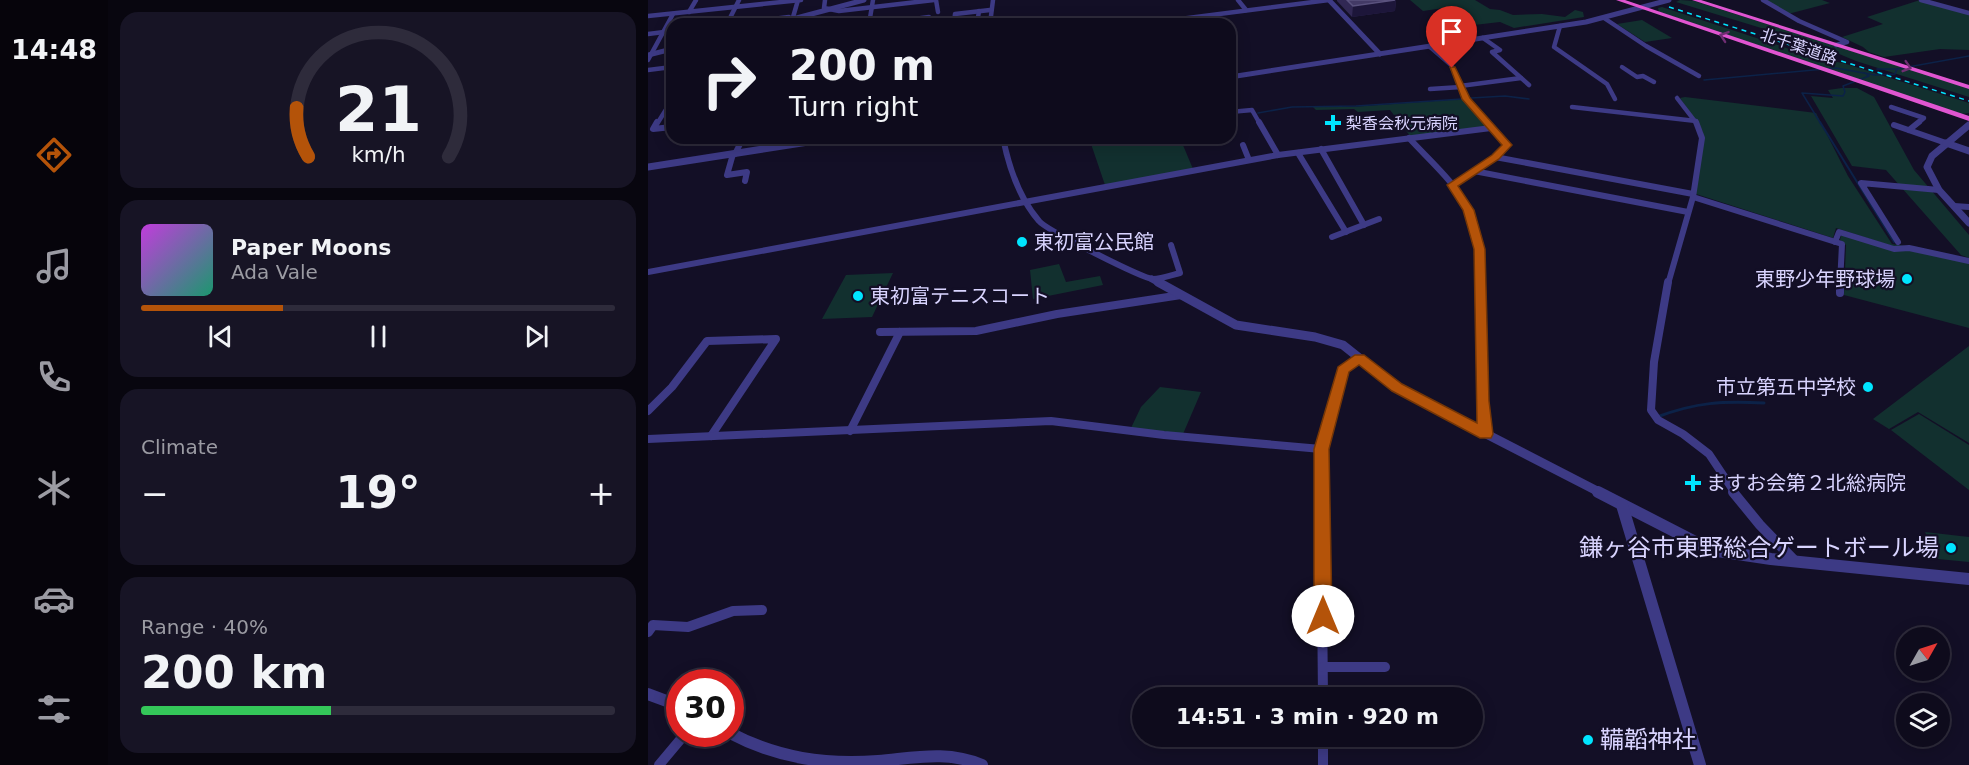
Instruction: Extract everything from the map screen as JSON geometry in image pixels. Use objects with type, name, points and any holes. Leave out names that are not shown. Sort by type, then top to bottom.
[{"type":"highway","name":"北千葉道路","points":[[1619,0],[1969,119]]},
{"type":"highway","name":"北千葉道路","points":[[1695,0],[1969,87]]},
{"type":"street","points":[[689,12],[696,0]]},
{"type":"street","points":[[731,18],[739,0]]},
{"type":"street","points":[[648,16],[799,0],[792,18]]},
{"type":"street","points":[[825,0],[824,8],[839,11],[935,0],[938,12]]},
{"type":"street","points":[[798,18],[864,0]]},
{"type":"street","points":[[870,18],[873,0]]},
{"type":"street","points":[[990,18],[993,0]]},
{"type":"street","points":[[1238,0],[1246,10]]},
{"type":"street","points":[[1186,18],[1329,0],[1380,54]]},
{"type":"street","points":[[1236,76],[1560,26],[1643,9],[1669,0]]},
{"type":"street","points":[[1763,0],[1799,21],[1847,42],[1836,45]]},
{"type":"street","points":[[1922,0],[1969,13]]},
{"type":"street","points":[[955,18],[955,14],[990,10]]},
{"type":"street","points":[[978,18],[979,11]]},
{"type":"street","points":[[671,18],[673,14]]},
{"type":"street","points":[[1604,18],[1646,46],[1699,76]]},
{"type":"street","points":[[1560,26],[1554,47],[1607,84],[1616,99]]},
{"type":"street","points":[[649,57],[666,27]]},
{"type":"street","points":[[648,34],[666,32]]},
{"type":"street","points":[[1483,38],[1500,50],[1492,52],[1529,85]]},
{"type":"street","points":[[648,47],[655,46]]},
{"type":"street","points":[[1429,46],[1451,65],[1466,99],[1507,145],[1495,157],[1452,185]]},
{"type":"street","points":[[649,57],[666,52]]},
{"type":"street","points":[[1622,67],[1636,77],[1643,76],[1654,82]]},
{"type":"street","points":[[648,70],[666,68]]},
{"type":"street","points":[[1430,89],[1521,78]]},
{"type":"street","points":[[1677,98],[1696,121],[1702,138],[1693,196],[1664,296],[1654,362],[1651,410],[1658,420],[1683,434],[1709,454],[1729,486],[1760,525],[1795,561]]},
{"type":"street","points":[[1572,107],[1696,121]]},
{"type":"street","points":[[1891,107],[1924,118],[1909,130]]},
{"type":"street","points":[[650,129],[666,108]]},
{"type":"street","points":[[1236,111],[1252,110],[1278,155]]},
{"type":"street","points":[[1894,125],[1969,151]]},
{"type":"street","points":[[1969,125],[1932,156],[1927,167],[1939,190],[1969,223]]},
{"type":"street","points":[[650,129],[666,128]]},
{"type":"street","points":[[648,272],[1278,155],[1491,129]]},
{"type":"street","points":[[1409,138],[1418,145],[1452,185],[1469,210],[1479,249],[1482,401],[1485,434]]},
{"type":"street","points":[[740,144],[727,175],[747,172],[745,181]]},
{"type":"street","points":[[648,167],[784,144]]},
{"type":"street","points":[[1005,144],[1008,162],[1025,203],[1041,224],[1057,234],[1152,279],[1236,325],[1333,340],[1397,388],[1711,550],[1969,579]]},
{"type":"street","points":[[1243,145],[1250,160]]},
{"type":"street","points":[[1321,149],[1364,225]]},
{"type":"street","points":[[1298,153],[1346,232]]},
{"type":"street","points":[[1495,157],[1693,196],[1842,244],[1840,293]]},
{"type":"street","points":[[1474,171],[1689,212]]},
{"type":"street","points":[[1898,242],[1861,183],[1939,190]]},
{"type":"street","points":[[1954,206],[1969,207]]},
{"type":"street","points":[[1332,237],[1379,219]]},
{"type":"street","points":[[1835,242],[1839,232],[1894,249],[1909,248],[1969,261]]},
{"type":"street","points":[[1152,279],[1180,273],[1171,245]]},
{"type":"street","points":[[880,332],[976,331],[1057,314],[1181,295]]},
{"type":"street","points":[[850,431],[900,332]]},
{"type":"street","points":[[648,411],[672,387],[707,341],[777,339],[711,436]]},
{"type":"street","points":[[1323,687],[1321,449],[1343,370],[1359,358]]},
{"type":"street","points":[[648,439],[1051,421],[1164,435],[1321,449]]},
{"type":"street","points":[[1622,505],[1700,765]]},
{"type":"street","points":[[648,632],[653,626],[688,627],[733,611],[762,610]]},
{"type":"street","points":[[1323,667],[1385,667]]},
{"type":"street","points":[[648,694],[666,701]]},
{"type":"street","points":[[744,742],[797,759],[832,764],[879,761],[931,753],[961,756],[982,765]]},
{"type":"street","points":[[659,765],[674,747]]},
{"type":"street","points":[[1323,747],[1323,765]]},
{"type":"green space","points":[[1410,0],[1475,0],[1490,9],[1513,15],[1542,14],[1565,17],[1575,10],[1583,12],[1584,17],[1514,28],[1500,22],[1474,25],[1451,7],[1423,11]]},
{"type":"green space","points":[[1764,0],[1822,0],[1830,3],[1788,14]]},
{"type":"green space","points":[[1920,0],[1969,13],[1969,50],[1940,49],[1884,57],[1869,52],[1842,37],[1883,24],[1867,17]]},
{"type":"green space","points":[[1694,1],[1969,88],[1969,97],[1856,61],[1820,46],[1676,2]]},
{"type":"green space","points":[[1662,7],[1820,59],[1843,63],[1969,103],[1969,113],[1961,114],[1659,12],[1658,8]]},
{"type":"green space","points":[[1642,20],[1672,38],[1645,42],[1617,24]]},
{"type":"green space","points":[[1857,88],[1874,97],[1914,170],[1969,235],[1969,258],[1961,255],[1886,170],[1852,166],[1811,96],[1833,98],[1828,90]]},
{"type":"green space","points":[[1680,98],[1816,113],[1848,176],[1892,244],[1906,246],[1892,246],[1836,228],[1833,238],[1696,194],[1703,132]]},
{"type":"green space","points":[[1463,99],[1487,128],[1411,137],[1390,110],[1358,112],[1354,109],[1316,110],[1312,106],[1350,107]]},
{"type":"green space","points":[[1091,144],[1183,144],[1193,169],[1105,185]]},
{"type":"green space","name":"東野少年野球場","points":[[1846,235],[1893,251],[1911,251],[1969,263],[1969,328],[1844,295],[1846,245],[1840,240],[1841,236]]},
{"type":"green space","points":[[1059,264],[1066,282],[1100,276],[1103,285],[1033,299],[1030,270]]},
{"type":"green space","name":"東初富テニスコート","points":[[893,273],[872,317],[822,319],[846,275]]},
{"type":"green space","points":[[1969,346],[1969,443],[1918,412],[1889,429],[1873,419]]},
{"type":"green space","points":[[1160,387],[1201,392],[1183,434],[1131,428],[1141,407]]},
{"type":"green space","points":[[1919,414],[1969,445],[1969,490],[1891,430]]},
{"type":"green space","name":"鎌ヶ谷市東野総合ゲートボール場","points":[[1925,532],[1969,537],[1969,562],[1938,559]]},
{"type":"building","points":[[1347,0],[1395,0],[1353,6]]},
{"type":"waterway","points":[[1897,69],[1969,56]]},
{"type":"waterway","points":[[1704,80],[1836,68],[1865,73]]},
{"type":"waterway","points":[[1877,69],[1897,69]]},
{"type":"waterway","points":[[1865,73],[1895,74],[1897,69]]},
{"type":"waterway","points":[[1821,124],[1802,93],[1843,96],[1845,92],[1843,86],[1869,76],[1865,73]]},
{"type":"waterway","points":[[1471,98],[1505,96],[1529,99]]},
{"type":"waterway","points":[[1258,113],[1292,107],[1356,106],[1462,99]]},
{"type":"waterway","points":[[1820,122],[1894,242]]},
{"type":"waterway","points":[[1657,417],[1685,408],[1710,404],[1764,403]]},
{"type":"railway","points":[[1669,7],[1969,101]]},
{"type":"place","name":"梨香会秋元病院","points":[[1333,123]]},
{"type":"place","name":"東初富公民館","points":[[1022,242]]},
{"type":"place","name":"東野少年野球場","points":[[1907,279]]},
{"type":"place","name":"東初富テニスコート","points":[[858,296]]},
{"type":"place","name":"市立第五中学校","points":[[1868,387]]},
{"type":"place","name":"ますお会第２北総病院","points":[[1693,483]]},
{"type":"place","name":"鎌ヶ谷市東野総合ゲートボール場","points":[[1951,548]]},
{"type":"place","name":"鞴韜神社","points":[[1588,740]]},
{"type":"route","points":[[1323,616],[1321,449],[1343,370],[1347,365],[1359,358],[1397,388],[1485,434],[1482,401],[1479,249],[1469,210],[1452,185],[1495,157],[1506,149],[1507,145],[1466,99],[1452,68]]}]
